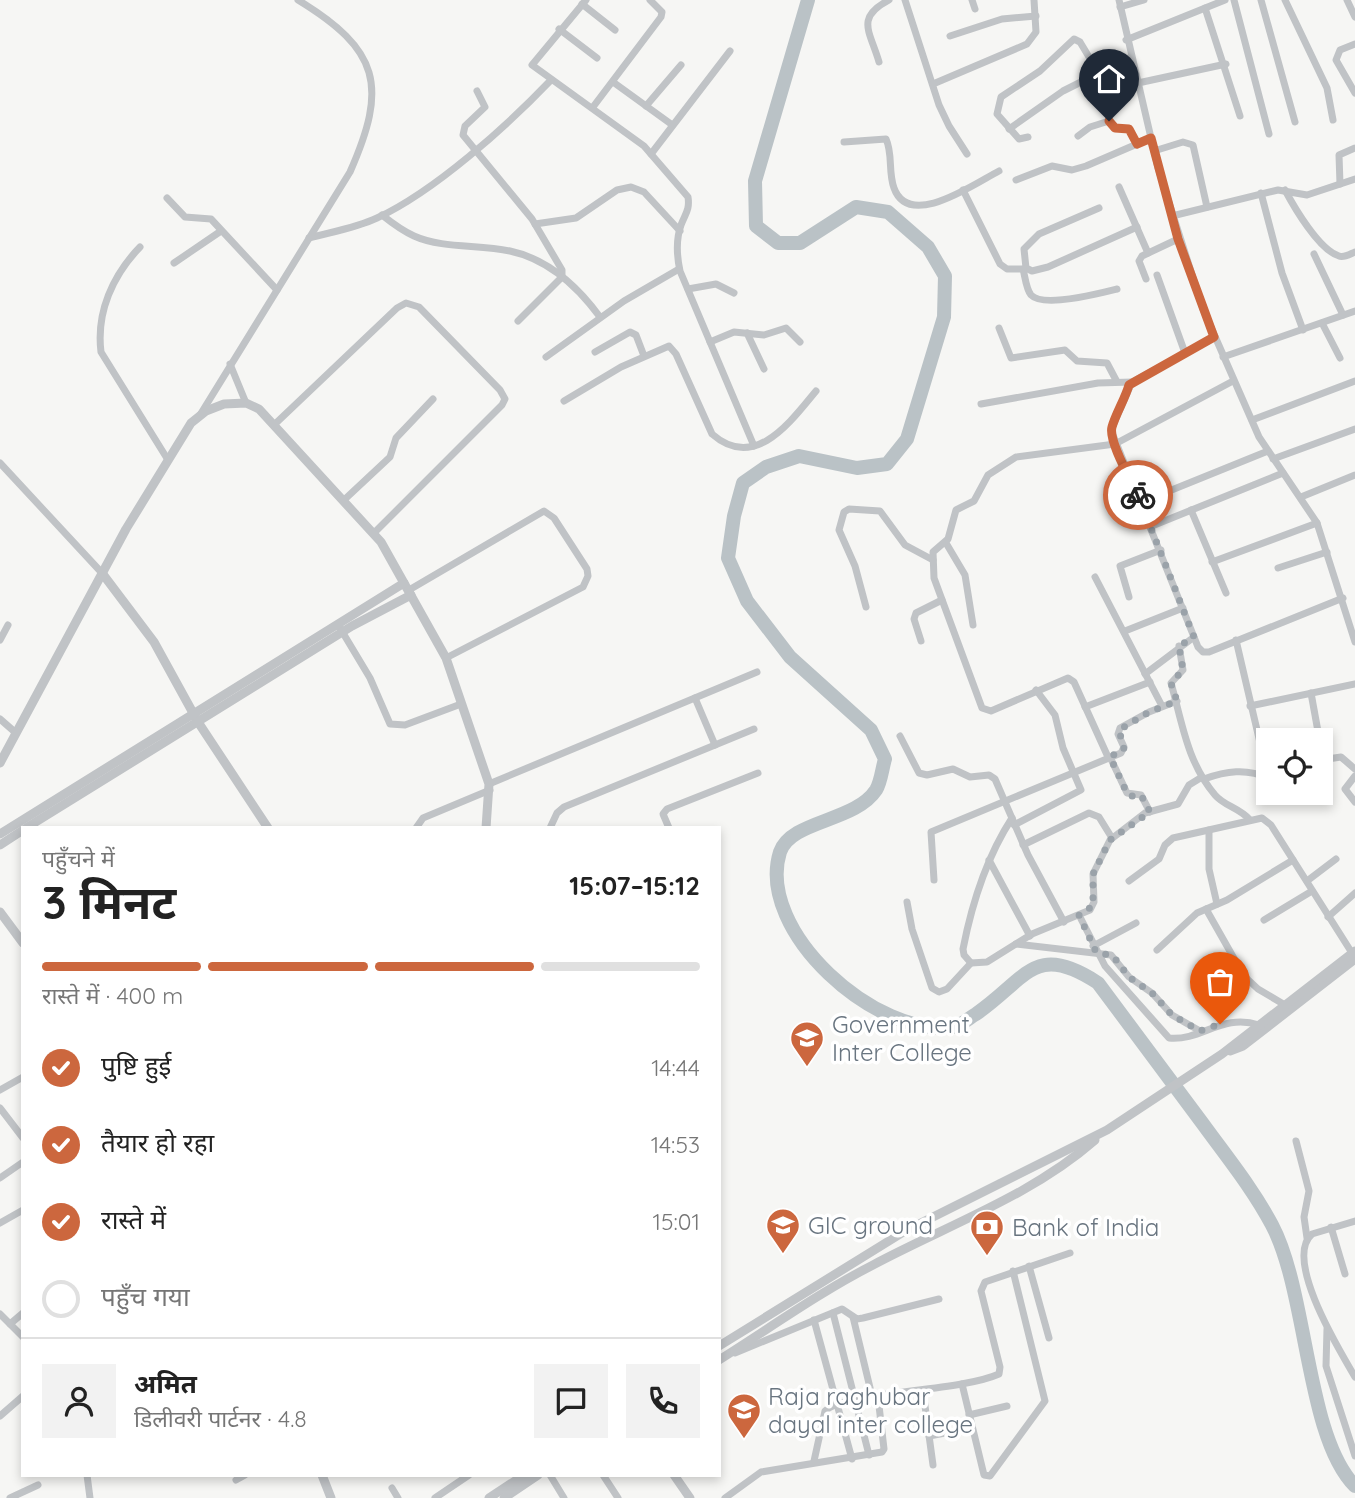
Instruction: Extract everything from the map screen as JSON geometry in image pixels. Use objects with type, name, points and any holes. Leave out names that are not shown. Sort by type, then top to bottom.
[{"type":"street","points":[[0,763],[102,573],[191,423],[199,415],[350,172],[369,131],[373,97],[370,75],[362,57],[343,30],[298,0]]},
{"type":"street","points":[[593,107],[662,17],[662,12],[650,0]]},
{"type":"street","points":[[879,62],[867,21],[870,12],[889,0]]},
{"type":"street","points":[[905,0],[948,127],[967,154]]},
{"type":"street","points":[[972,0],[975,9]]},
{"type":"street","points":[[933,84],[1027,44],[1036,32],[1034,0]]},
{"type":"street","points":[[1144,0],[1120,4],[1126,40],[1178,239],[1214,337],[1252,420],[1270,455],[1317,523],[1355,642]]},
{"type":"street","points":[[1126,40],[1225,0]]},
{"type":"street","points":[[1234,0],[1269,134]]},
{"type":"street","points":[[1261,0],[1295,122]]},
{"type":"street","points":[[1285,0],[1327,88],[1333,120]]},
{"type":"street","points":[[1347,0],[1355,17]]},
{"type":"street","points":[[615,30],[584,2],[531,62],[534,68],[593,107],[651,155],[688,197],[689,209],[680,230],[680,269],[754,446]]},
{"type":"street","points":[[1205,8],[1226,64],[1240,116]]},
{"type":"street","points":[[950,36],[1002,19],[1036,16]]},
{"type":"street","points":[[559,29],[597,58]]},
{"type":"street","points":[[1028,137],[1019,139],[1009,129],[996,109],[1001,97],[1040,71],[1070,41],[1080,42],[1098,72]]},
{"type":"street","points":[[1355,44],[1340,50],[1336,60],[1355,92]]},
{"type":"street","points":[[651,155],[671,124],[730,51]]},
{"type":"street","points":[[1009,129],[1063,91],[1131,57]]},
{"type":"street","points":[[1138,83],[1226,64]]},
{"type":"street","points":[[646,106],[681,65]]},
{"type":"street","points":[[309,239],[382,215],[406,202],[514,118],[551,80]]},
{"type":"street","points":[[613,82],[671,124]]},
{"type":"street","points":[[477,91],[485,107],[463,131],[474,151],[535,225],[562,270],[562,276],[518,321]]},
{"type":"street","points":[[1078,136],[1090,127],[1109,121],[1115,128],[1129,129],[1137,144]]},
{"type":"street","points":[[1016,180],[1052,166],[1066,170],[1079,168],[1151,138]]},
{"type":"street","points":[[844,142],[886,139],[893,187],[908,204],[922,207],[999,171]]},
{"type":"street","points":[[1154,151],[1183,142],[1193,145],[1207,207]]},
{"type":"street","points":[[1340,184],[1339,155],[1355,148]]},
{"type":"street","points":[[1172,216],[1261,193],[1284,190],[1307,195],[1355,179]]},
{"type":"street","points":[[535,225],[576,218],[617,190],[631,187],[644,192],[680,230]]},
{"type":"street","points":[[1119,187],[1148,253]]},
{"type":"street","points":[[963,190],[1000,264],[1007,269],[1032,271],[1048,267],[1137,228]]},
{"type":"street","points":[[1284,190],[1307,226],[1335,254],[1343,256],[1355,252]]},
{"type":"street","points":[[1261,193],[1282,272],[1303,330]]},
{"type":"street","points":[[167,198],[185,217],[207,217],[277,290]]},
{"type":"street","points":[[1099,208],[1032,238],[1024,249],[1030,293],[1037,299],[1066,299],[1117,289]]},
{"type":"street","points":[[382,215],[414,236],[511,251],[562,276],[600,317]]},
{"type":"street","points":[[174,263],[221,231]]},
{"type":"street","points":[[1146,279],[1139,261],[1148,253],[1178,239]]},
{"type":"street","points":[[140,247],[122,265],[111,285],[101,332],[101,352],[169,460]]},
{"type":"street","points":[[1314,254],[1343,315]]},
{"type":"street","points":[[546,357],[600,317],[680,269]]},
{"type":"street","points":[[1157,275],[1185,353]]},
{"type":"street","points":[[688,289],[716,284],[734,293]]},
{"type":"street","points":[[275,424],[397,308],[406,303],[419,307],[500,390],[505,400],[502,405],[373,534]]},
{"type":"street","points":[[1223,356],[1355,311]]},
{"type":"street","points":[[1322,323],[1340,358]]},
{"type":"street","points":[[710,342],[734,332],[764,335],[786,328],[800,342]]},
{"type":"street","points":[[999,328],[1011,358],[1065,350],[1077,361],[1107,363],[1116,380]]},
{"type":"street","points":[[594,352],[630,332],[636,335],[645,356]]},
{"type":"street","points":[[747,333],[764,369]]},
{"type":"street","points":[[981,404],[1116,380],[1132,382],[1214,337]]},
{"type":"street","points":[[564,401],[665,346],[672,348],[712,434],[730,444],[754,446],[779,435],[816,391]]},
{"type":"street","points":[[230,364],[246,403]]},
{"type":"street","points":[[1252,420],[1355,380]]},
{"type":"street","points":[[974,625],[965,575],[947,542],[956,510],[974,501],[988,475],[1006,462],[1036,453],[1066,453],[1115,444],[1233,381]]},
{"type":"street","points":[[1132,382],[1113,425],[1112,436],[1152,526],[1198,647],[1205,652],[1343,598]]},
{"type":"street","points":[[344,500],[390,457],[396,438],[433,399]]},
{"type":"street","points":[[199,415],[224,404],[246,403],[259,409],[373,534],[408,589],[446,658],[489,787],[486,826]]},
{"type":"street","points":[[1142,502],[1270,455],[1355,429]]},
{"type":"street","points":[[0,463],[102,573],[154,642],[196,718],[267,826]]},
{"type":"street","points":[[1152,526],[1283,473]]},
{"type":"street","points":[[1301,497],[1355,475]]},
{"type":"street","points":[[866,607],[855,566],[839,530],[844,512],[859,509],[880,511],[905,545],[933,560]]},
{"type":"street","points":[[1191,510],[1226,593]]},
{"type":"street","points":[[340,628],[544,511],[554,518],[587,569],[588,576],[583,587],[446,658]]},
{"type":"street","points":[[1212,562],[1317,523]]},
{"type":"street","points":[[947,542],[936,548],[933,560],[934,578],[984,710],[991,711],[1068,678],[1074,682],[1127,793],[1131,796],[1141,795],[1150,812]]},
{"type":"street","points":[[1129,597],[1120,566],[1161,550]]},
{"type":"street","points":[[1278,568],[1327,552]]},
{"type":"street","points":[[1095,577],[1162,706]]},
{"type":"street","points":[[29,826],[299,653],[408,589]]},
{"type":"street","points":[[921,641],[914,619],[916,612],[942,600]]},
{"type":"street","points":[[1125,631],[1184,608]]},
{"type":"street","points":[[0,640],[8,625]]},
{"type":"street","points":[[340,628],[370,678],[390,724],[405,725],[461,704]]},
{"type":"street","points":[[1145,674],[1194,637]]},
{"type":"street","points":[[1236,640],[1256,730]]},
{"type":"street","points":[[1179,646],[1183,670],[1171,683],[1185,727],[1187,749],[1203,778],[1219,799],[1238,809],[1250,820]]},
{"type":"street","points":[[417,826],[423,818],[489,787],[757,672]]},
{"type":"street","points":[[1085,707],[1150,682]]},
{"type":"street","points":[[1250,706],[1355,684]]},
{"type":"street","points":[[971,963],[964,955],[963,949],[975,897],[989,860],[1013,822],[1079,793],[1081,787],[1063,748],[1055,715],[1036,690]]},
{"type":"street","points":[[1311,693],[1317,728]]},
{"type":"street","points":[[695,698],[715,745]]},
{"type":"street","points":[[934,880],[931,832],[1109,757],[1124,749],[1118,734],[1120,728],[1177,701]]},
{"type":"street","points":[[0,834],[196,718]]},
{"type":"street","points":[[0,719],[16,733]]},
{"type":"street","points":[[551,826],[564,807],[754,729]]},
{"type":"street","points":[[901,736],[919,773],[927,775],[953,769],[970,777],[989,775],[995,779],[1023,845],[1064,922]]},
{"type":"street","points":[[1333,758],[1341,757],[1355,769]]},
{"type":"street","points":[[668,826],[663,814],[667,809],[758,772]]},
{"type":"street","points":[[907,902],[912,929],[932,988],[939,992],[947,989],[971,963],[987,961],[1030,936],[1079,915],[1093,906],[1093,874],[1112,838],[1150,812],[1178,804],[1189,785],[1203,778],[1235,772],[1256,773]]},
{"type":"street","points":[[1355,776],[1345,789],[1355,802]]},
{"type":"street","points":[[1023,845],[1089,813],[1100,817],[1112,838]]},
{"type":"street","points":[[1129,881],[1158,859],[1168,841],[1262,818],[1268,821],[1354,954]]},
{"type":"street","points":[[1209,830],[1209,869],[1217,904]]},
{"type":"street","points":[[0,845],[21,831]]},
{"type":"street","points":[[1307,881],[1336,859]]},
{"type":"street","points":[[989,860],[1030,936]]},
{"type":"street","points":[[1157,950],[1206,909],[1293,860]]},
{"type":"street","points":[[1264,920],[1312,891]]},
{"type":"street","points":[[1328,917],[1355,893]]},
{"type":"street","points":[[1206,909],[1249,982],[1285,1005]]},
{"type":"street","points":[[0,912],[21,940]]},
{"type":"street","points":[[1079,915],[1110,973],[1164,1034],[1173,1038],[1239,1020],[1259,1025]]},
{"type":"street","points":[[1095,949],[1136,923]]},
{"type":"street","points":[[1016,944],[1095,949],[1113,956],[1129,977],[1152,993],[1172,1015],[1200,1031]]},
{"type":"street","points":[[721,1345],[905,1231],[1107,1130],[1222,1055],[1354,954]]},
{"type":"street","points":[[1222,1055],[1243,1046],[1354,954]]},
{"type":"street","points":[[0,1090],[21,1081]]},
{"type":"street","points":[[0,1108],[21,1135]]},
{"type":"street","points":[[722,1359],[863,1270],[1067,1165],[1107,1130]]},
{"type":"street","points":[[1296,1141],[1309,1191],[1304,1217],[1307,1238],[1303,1251],[1308,1282],[1327,1327],[1355,1377]]},
{"type":"street","points":[[0,1178],[21,1163]]},
{"type":"street","points":[[0,1223],[21,1211]]},
{"type":"street","points":[[1307,1238],[1331,1227],[1355,1221]]},
{"type":"street","points":[[1331,1227],[1345,1275]]},
{"type":"street","points":[[814,1461],[825,1411],[839,1403],[923,1391],[995,1376],[1000,1370],[981,1291],[987,1280],[1070,1253]]},
{"type":"street","points":[[1029,1266],[1049,1338]]},
{"type":"street","points":[[962,1384],[984,1475],[990,1476],[1045,1401],[1013,1272]]},
{"type":"street","points":[[853,1317],[863,1318],[939,1299]]},
{"type":"street","points":[[722,1359],[814,1320],[846,1310],[853,1317],[875,1396],[884,1448],[852,1459],[814,1461],[761,1472],[724,1498]]},
{"type":"street","points":[[833,1313],[869,1455]]},
{"type":"street","points":[[0,1314],[21,1335]]},
{"type":"street","points":[[10,1324],[21,1315]]},
{"type":"street","points":[[814,1320],[839,1403],[852,1459]]},
{"type":"street","points":[[1327,1327],[1326,1366],[1355,1456]]},
{"type":"street","points":[[923,1391],[933,1465]]},
{"type":"street","points":[[0,1416],[21,1398]]},
{"type":"street","points":[[969,1415],[1007,1406]]},
{"type":"street","points":[[929,1436],[972,1427]]},
{"type":"street","points":[[87,1477],[90,1498]]},
{"type":"street","points":[[236,1480],[241,1477]]},
{"type":"street","points":[[323,1477],[331,1498]]},
{"type":"street","points":[[435,1498],[466,1477]]},
{"type":"street","points":[[489,1498],[518,1477]]},
{"type":"street","points":[[503,1498],[535,1477]]},
{"type":"street","points":[[551,1477],[564,1498]]},
{"type":"street","points":[[604,1477],[618,1498]]},
{"type":"street","points":[[675,1477],[690,1498]]},
{"type":"street","points":[[10,1498],[38,1485]]},
{"type":"street","points":[[392,1488],[398,1498]]},
{"type":"waterway","points":[[808,0],[755,181],[756,226],[778,243],[800,243],[856,207],[888,212],[928,247],[945,276],[944,317],[907,439],[887,464],[857,468],[799,456],[766,467],[743,483],[734,516],[728,558],[747,601],[790,657],[871,730],[885,759],[878,787],[866,801],[854,809],[797,833],[786,841],[780,852],[777,883],[786,915],[804,946],[829,974],[859,998],[891,1016],[923,1026],[959,1025],[1020,978],[1045,965],[1059,965],[1098,983],[1239,1173],[1272,1225],[1284,1254],[1293,1288],[1326,1434],[1339,1464],[1355,1486]]},
{"type":"way so far","points":[[1138,495],[1194,637],[1179,646],[1183,670],[1171,683],[1177,701],[1149,712],[1119,730],[1124,749],[1110,757],[1127,793],[1131,796],[1141,795],[1150,812],[1139,817],[1110,840],[1094,869],[1093,906],[1079,915],[1096,952],[1113,956],[1129,977],[1152,993],[1178,1020],[1200,1031],[1220,1024]]},
{"type":"place","name":"Government Inter College","points":[[807,1068]]},
{"type":"place","name":"GIC ground","points":[[783,1255]]},
{"type":"place","name":"Bank of India","points":[[987,1257]]},
{"type":"place","name":"Raja raghubar dayal inter college","points":[[744,1440]]},
{"type":"route","points":[[1109,121],[1115,128],[1129,129],[1137,144],[1151,138],[1178,239],[1214,337],[1129,385],[1111,430],[1138,495]]}]
